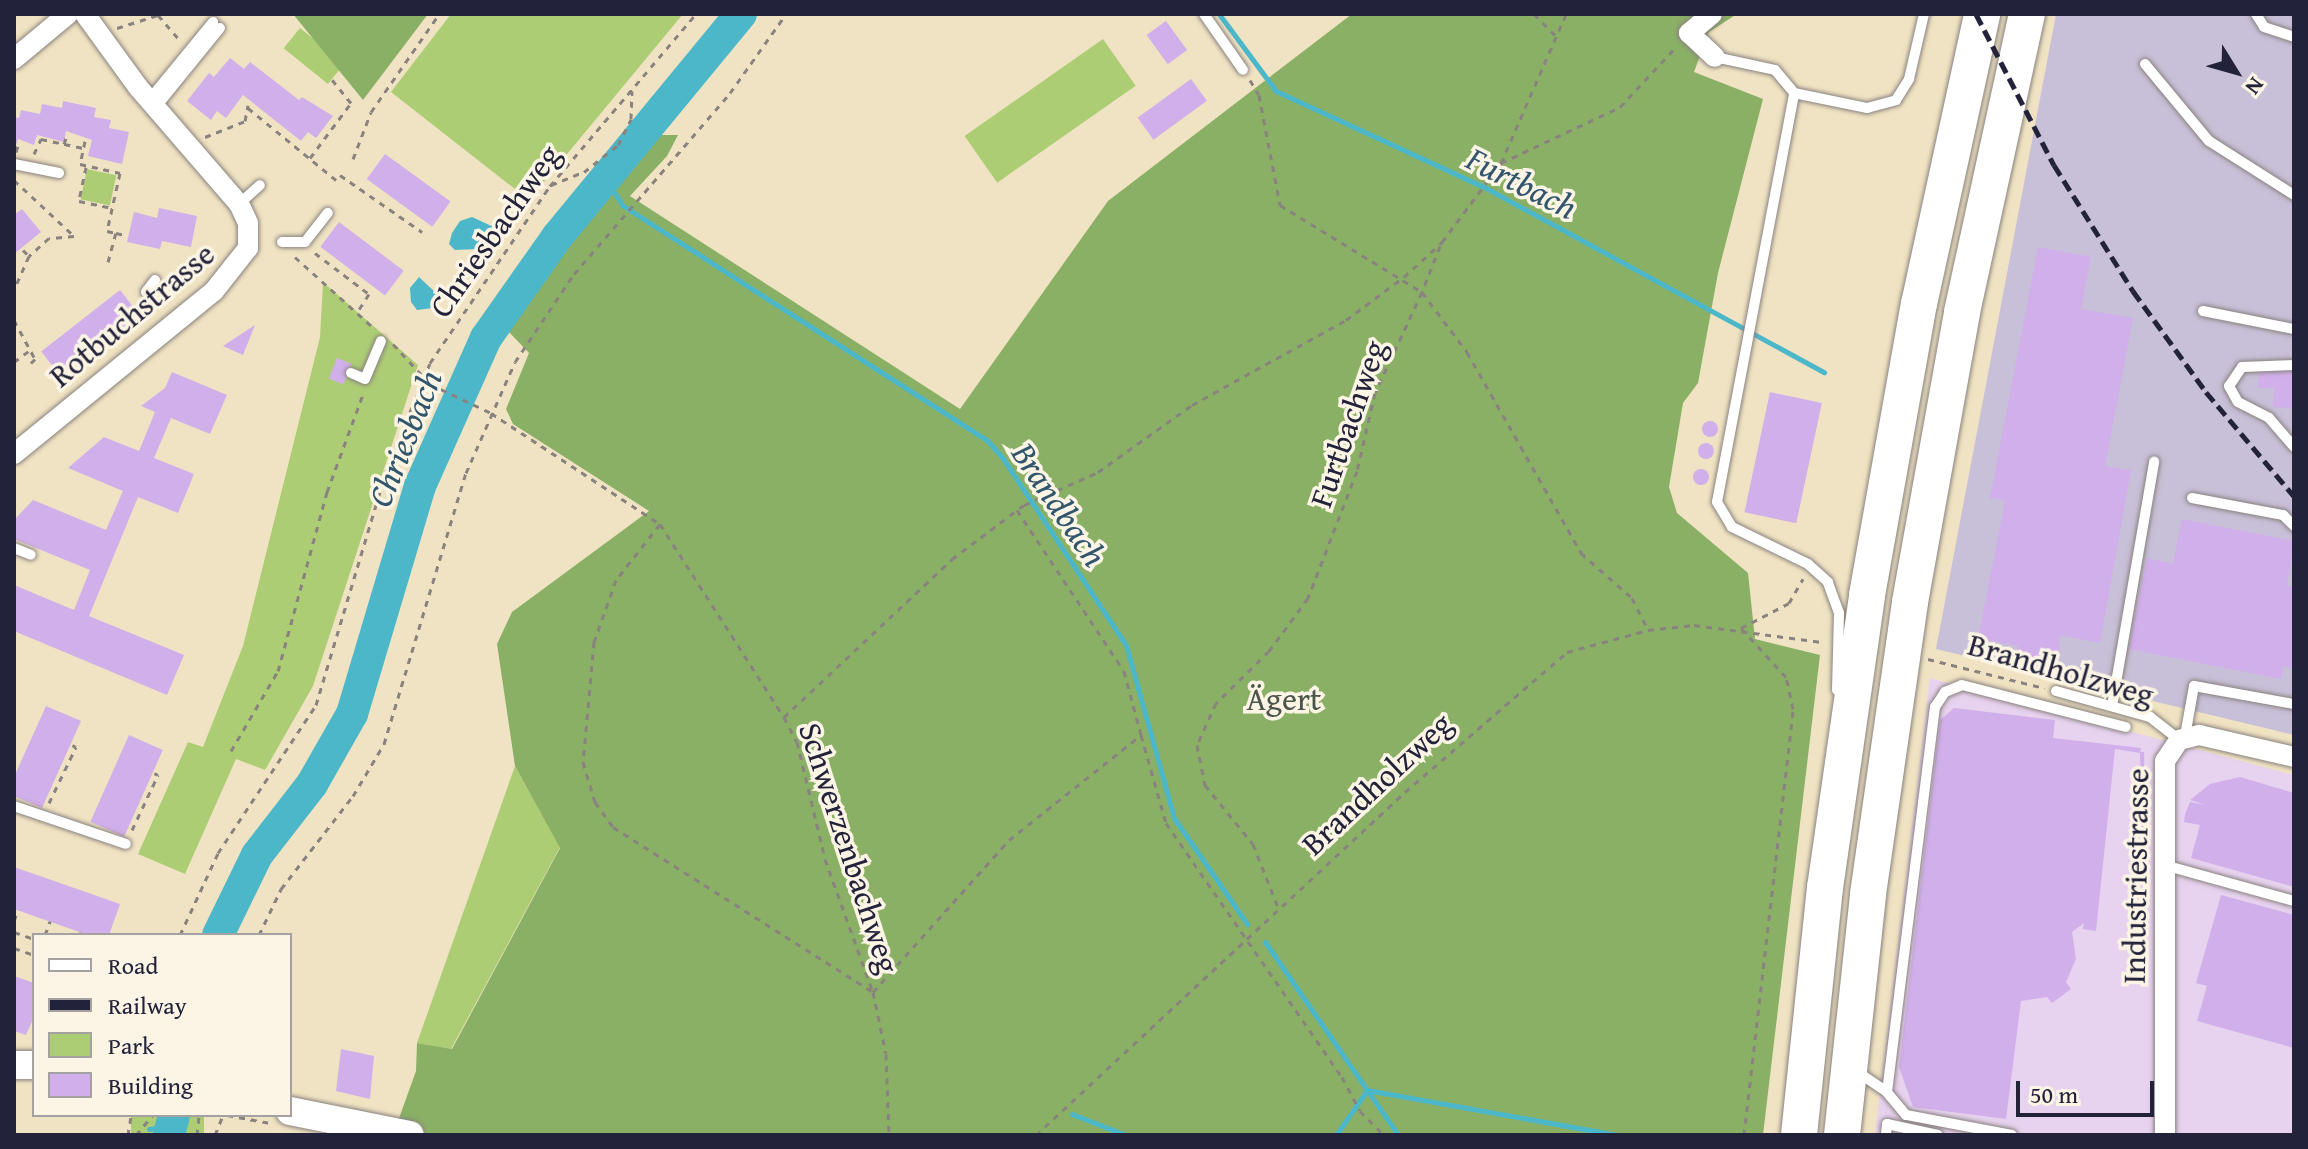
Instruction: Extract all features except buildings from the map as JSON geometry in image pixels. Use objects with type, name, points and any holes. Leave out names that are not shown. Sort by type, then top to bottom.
[{"type":"highway","points":[[1799,1135],[1838,788],[1901,401],[1982,14]]},
{"type":"highway","points":[[1842,1135],[1887,748],[1928,493],[2027,14]]},
{"type":"street","points":[[15,55],[68,14]]},
{"type":"street","points":[[85,14],[152,104],[239,204]]},
{"type":"street","points":[[1712,14],[1689,33],[1715,57]]},
{"type":"street","name":"Rotbuchstrasse","points":[[14,454],[214,291],[248,248],[248,223],[239,204]]},
{"type":"street","name":"Industriestrasse","points":[[2165,1135],[2162,778],[2169,751],[2182,738],[2215,737],[2294,757]]},
{"type":"street","points":[[292,1111],[375,1131],[410,1135]]},
{"type":"lane","points":[[1204,14],[1243,70]]},
{"type":"lane","points":[[1715,57],[1775,70],[1794,93],[1867,108],[1896,100],[1909,79],[1924,14]]},
{"type":"lane","points":[[2256,14],[2264,27],[2294,37]]},
{"type":"lane","points":[[217,25],[152,104],[189,51],[217,25]]},
{"type":"lane","points":[[2145,64],[2209,141],[2294,195]]},
{"type":"lane","points":[[1794,93],[1717,502],[1721,516],[1732,527],[1822,575],[1839,613],[1838,788]]},
{"type":"lane","points":[[14,164],[59,173]]},
{"type":"lane","points":[[239,204],[260,185]]},
{"type":"lane","points":[[282,242],[305,242],[328,213]]},
{"type":"lane","points":[[146,292],[155,280]]},
{"type":"lane","points":[[2203,311],[2294,329]]},
{"type":"lane","points":[[351,373],[365,379],[381,341]]},
{"type":"lane","points":[[2294,365],[2242,367],[2229,386],[2238,402],[2269,418],[2294,447]]},
{"type":"lane","points":[[2112,706],[2154,462]]},
{"type":"lane","points":[[2192,498],[2283,515],[2294,526]]},
{"type":"lane","points":[[14,548],[31,555]]},
{"type":"lane","points":[[1887,1092],[1935,707],[1945,692],[1962,685],[2126,727]]},
{"type":"lane","points":[[2182,738],[2194,686],[2294,704]]},
{"type":"lane","name":"Brandholzweg","points":[[2056,691],[2150,717],[2182,738]]},
{"type":"lane","points":[[14,806],[126,844]]},
{"type":"lane","points":[[2163,864],[2294,901]]},
{"type":"lane","points":[[1849,1066],[1887,1092],[1906,1115],[2012,1135]]},
{"type":"lane","points":[[1886,1135],[1887,1124],[1938,1135]]},
{"type":"path","points":[[111,32],[132,14]]},
{"type":"path","points":[[353,159],[371,112],[439,14]]},
{"type":"path","name":"Chriesbachweg","points":[[181,933],[218,853],[316,705],[375,503],[424,376],[550,186],[696,14]]},
{"type":"path","points":[[260,933],[281,889],[370,772],[384,744],[466,473],[491,413],[551,307],[637,200],[730,93],[786,14]]},
{"type":"path","points":[[1534,14],[1558,38]]},
{"type":"path","points":[[1442,242],[1501,163],[1566,14]]},
{"type":"path","points":[[128,20],[161,15],[189,51]]},
{"type":"path","points":[[114,19],[124,24]]},
{"type":"path","points":[[1501,163],[1620,107],[1668,55]]},
{"type":"path","points":[[1243,70],[1259,95],[1280,205],[1404,277],[1422,292],[1467,352],[1581,553],[1632,598],[1648,630]]},
{"type":"path","points":[[310,158],[351,103],[328,75]]},
{"type":"path","points":[[550,186],[584,172],[618,145],[631,119],[632,91]]},
{"type":"path","points":[[198,140],[245,121],[248,106],[292,147],[336,180]]},
{"type":"path","points":[[64,144],[67,135]]},
{"type":"path","points":[[31,168],[41,139],[83,148]]},
{"type":"path","points":[[85,141],[80,164],[120,173],[107,231],[125,235]]},
{"type":"path","points":[[87,165],[79,201],[112,208]]},
{"type":"path","points":[[340,175],[422,232]]},
{"type":"path","points":[[14,180],[74,236],[49,238],[29,256],[14,289]]},
{"type":"path","points":[[108,262],[116,233]]},
{"type":"path","points":[[282,242],[424,376]]},
{"type":"path","points":[[305,242],[369,294],[357,312]]},
{"type":"path","name":"Furtbachweg","points":[[784,717],[952,559],[1017,510],[1039,496],[1098,472],[1192,405],[1346,320],[1404,277],[1442,242]]},
{"type":"path","name":"Furtbachweg","points":[[1279,910],[1253,844],[1205,785],[1197,745],[1216,703],[1269,651],[1308,598],[1357,471],[1375,393],[1442,242]]},
{"type":"path","points":[[23,250],[29,256]]},
{"type":"path","points":[[14,320],[35,359],[27,367]]},
{"type":"path","points":[[14,362],[31,349]]},
{"type":"path","name":"Schwerzenbachweg","points":[[424,376],[430,384],[491,413],[660,524],[784,717],[797,742],[825,859],[873,992],[886,1054],[889,1135]]},
{"type":"path","points":[[231,751],[278,671],[365,379]]},
{"type":"path","points":[[1017,510],[1124,671],[1166,823],[1203,882],[1249,939],[1353,1101],[1384,1135]]},
{"type":"path","points":[[660,524],[616,580],[594,642],[583,762],[595,802],[613,827],[663,862],[873,992],[1009,840],[1141,735]]},
{"type":"path","points":[[1744,1135],[1793,709],[1786,677],[1741,628],[1797,594]]},
{"type":"path","name":"Brandholzweg","points":[[1036,1135],[1550,663],[1583,646],[1648,630],[1741,628],[1822,642]]},
{"type":"path","name":"Brandholzweg","points":[[1924,658],[2056,691]]},
{"type":"path","points":[[43,814],[76,747],[72,745]]},
{"type":"path","points":[[126,844],[158,775],[154,773]]},
{"type":"path","points":[[14,921],[18,910]]},
{"type":"path","points":[[46,933],[50,921]]},
{"type":"path","points":[[136,1135],[151,1117]]},
{"type":"shaded area","points":[[2056,14],[2294,14],[2294,735],[1936,649]]},
{"type":"shaded area","points":[[1930,678],[2294,775],[2294,1135],[1875,1135]]},
{"type":"green space","points":[[293,14],[428,14],[363,100]]},
{"type":"green space","points":[[451,14],[683,14],[529,200],[391,92]]},
{"type":"green space","name":"Ägert","points":[[1352,14],[1737,14],[1709,32],[1694,72],[1763,99],[1718,273],[1698,383],[1683,403],[1669,487],[1677,513],[1748,573],[1755,639],[1820,655],[1763,1135],[393,1135],[416,1071],[417,1043],[452,1049],[560,848],[515,766],[497,644],[512,612],[649,511],[513,424],[506,409],[529,353],[508,331],[578,228],[661,135],[678,135],[667,156],[630,196],[960,409],[1108,201]]},
{"type":"green space","points":[[300,28],[344,64],[328,84],[284,48]]},
{"type":"green space","points":[[1103,39],[1136,86],[997,183],[965,136]]},
{"type":"green space","points":[[87,169],[116,175],[110,206],[81,199]]},
{"type":"green space","points":[[323,282],[418,365],[313,686],[265,770],[236,759],[185,874],[138,854],[188,742],[203,747],[243,646],[320,337]]},
{"type":"green space","points":[[515,766],[560,847],[451,1049],[417,1043]]},
{"type":"green space","points":[[131,1117],[204,1117],[204,1135],[131,1135]]},
{"type":"water","points":[[472,217],[498,229],[484,235],[477,249],[455,250],[449,244],[452,233],[460,221]]},
{"type":"water","points":[[419,277],[437,294],[433,308],[417,310],[411,302],[410,288]]},
{"type":"waterway","name":"Chriesbach","points":[[219,933],[257,855],[312,784],[352,714],[420,486],[486,338],[557,237],[741,14]]},
{"type":"waterway","name":"Furtbach","points":[[1219,14],[1276,91],[1486,188],[1824,372]]},
{"type":"waterway","name":"Brandbach","points":[[606,179],[622,205],[987,440],[1002,457],[1126,645],[1174,818],[1247,924]]},
{"type":"waterway","name":"Brandbach","points":[[1265,942],[1398,1135]]},
{"type":"waterway","points":[[1336,1135],[1367,1090],[1616,1135]]},
{"type":"waterway","points":[[1072,1114],[1126,1135]]},
{"type":"waterway","name":"Chriesbach","points":[[169,1135],[174,1117]]},
{"type":"waterway","points":[[149,1129],[171,1126]]},
{"type":"railway","points":[[1976,14],[2054,165],[2133,291],[2206,392],[2294,496]]}]
